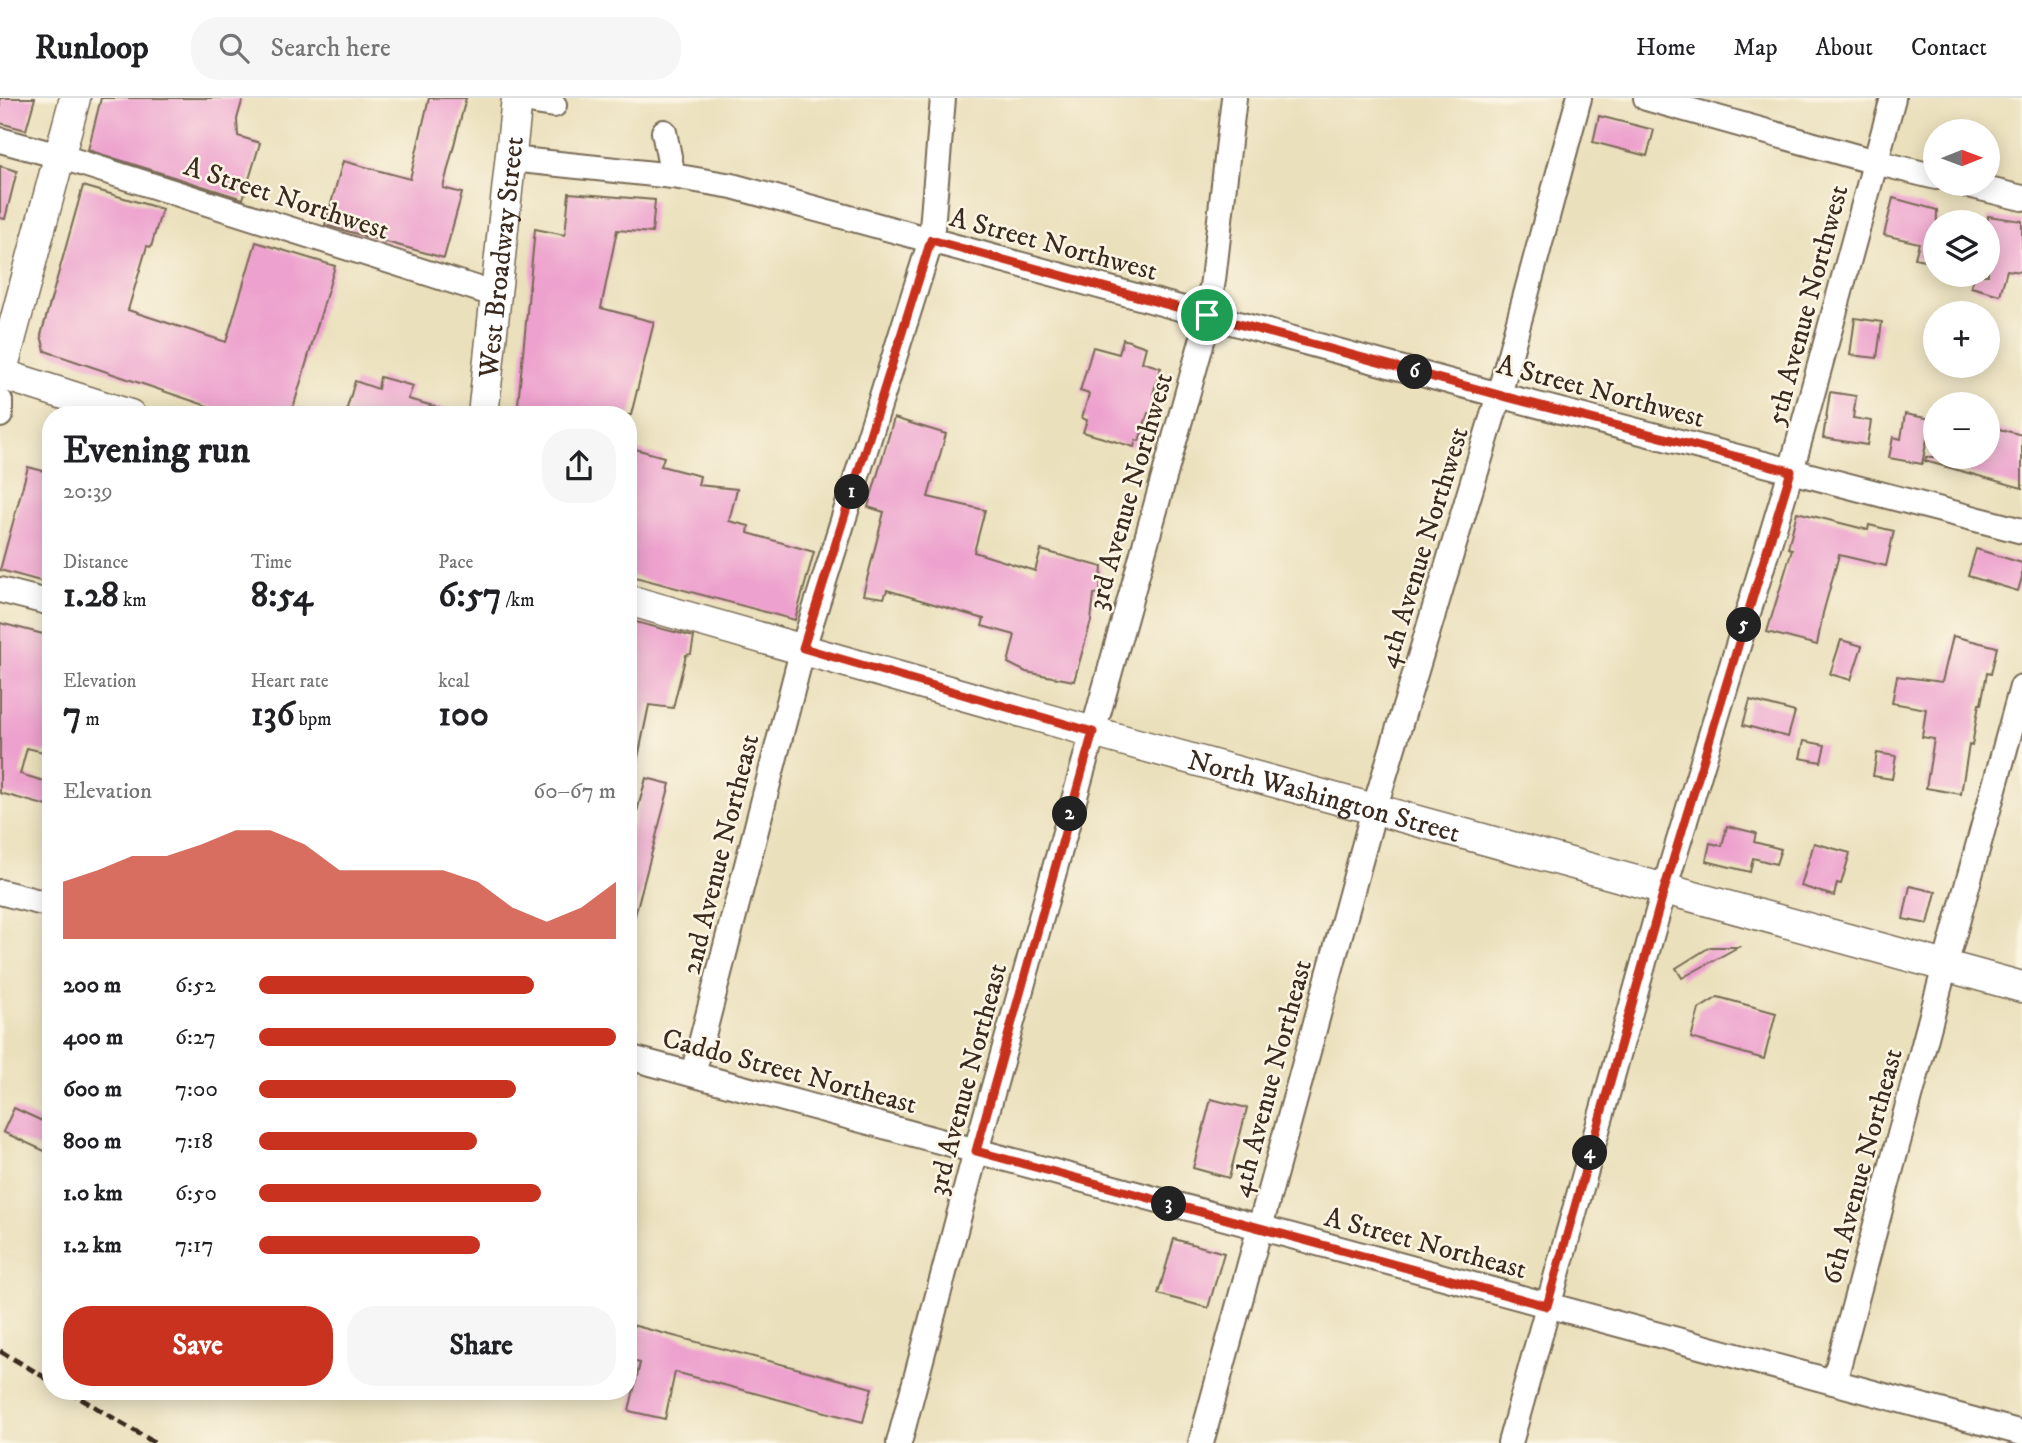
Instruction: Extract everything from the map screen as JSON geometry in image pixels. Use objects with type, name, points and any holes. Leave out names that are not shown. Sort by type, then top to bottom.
[{"type":"main road","points":[[75,98],[0,382],[95,406]]},
{"type":"main road","name":"West Broadway Street","points":[[484,406],[517,99]]},
{"type":"main road","name":"North Washington Street","points":[[637,602],[1093,732],[2022,987]]},
{"type":"street","name":"2nd Avenue Northeast","points":[[693,1074],[803,648],[931,240],[943,98]]},
{"type":"street","name":"3rd Avenue Northwest","points":[[1093,732],[1204,334],[1213,280],[1234,98]]},
{"type":"street","name":"4th Avenue Northwest","points":[[1374,810],[1499,395],[1580,98]]},
{"type":"street","points":[[1646,98],[1923,174]]},
{"type":"street","name":"5th Avenue Northwest","points":[[1510,1443],[1664,890],[1791,471],[1893,98]]},
{"type":"street","points":[[517,99],[554,105]]},
{"type":"street","points":[[664,132],[673,176]]},
{"type":"street","name":"A Street Northwest","points":[[0,140],[59,156],[497,295]]},
{"type":"street","name":"A Street Northwest","points":[[511,159],[673,176],[732,186],[1499,395],[2022,531]]},
{"type":"street","points":[[2000,193],[2022,198]]},
{"type":"street","points":[[0,382],[0,415]]},
{"type":"street","points":[[0,590],[42,601]]},
{"type":"street","name":"6th Avenue Northeast","points":[[1834,1382],[2022,687]]},
{"type":"street","name":"3rd Avenue Northeast","points":[[900,1443],[976,1151],[1093,732]]},
{"type":"street","name":"4th Avenue Northeast","points":[[1201,1443],[1374,810]]},
{"type":"street","points":[[0,892],[42,903]]},
{"type":"street","name":"Caddo Street Northeast","points":[[637,1059],[976,1151]]},
{"type":"street","name":"A Street Northeast","points":[[976,1151],[2022,1433]]},
{"type":"building","points":[[0,98],[35,98],[26,130],[0,123]]},
{"type":"building","points":[[101,98],[243,98],[237,119],[238,136],[260,143],[243,199],[88,150]]},
{"type":"building","points":[[429,98],[466,98],[443,188],[462,193],[444,258],[325,225],[343,161],[410,179]]},
{"type":"building","points":[[1599,116],[1654,130],[1647,156],[1593,142]]},
{"type":"building","points":[[0,166],[17,171],[5,219],[0,218]]},
{"type":"building","points":[[83,186],[162,209],[151,247],[147,246],[128,310],[226,342],[256,242],[335,266],[294,406],[207,406],[45,351],[41,335]]},
{"type":"building","points":[[569,193],[655,200],[652,233],[617,230],[601,308],[654,322],[633,406],[518,406],[535,229],[565,235]]},
{"type":"building","points":[[1893,198],[1937,210],[1923,210],[1923,260],[1915,258],[1919,243],[1884,235]]},
{"type":"building","points":[[2000,218],[2022,221],[2022,272],[2007,270],[2000,295],[1971,287],[2000,287]]},
{"type":"building","points":[[1855,318],[1882,322],[1877,358],[1850,355]]},
{"type":"building","points":[[1123,339],[1146,347],[1142,362],[1161,368],[1153,394],[1157,395],[1151,414],[1148,413],[1139,441],[1136,440],[1134,447],[1083,432],[1087,420],[1082,418],[1089,394],[1080,391],[1093,347],[1119,354]]},
{"type":"building","points":[[380,377],[413,386],[408,399],[433,406],[348,406],[355,381],[378,389]]},
{"type":"building","points":[[1830,392],[1856,396],[1853,418],[1871,421],[1867,445],[1823,438]]},
{"type":"building","points":[[1905,414],[1923,417],[1922,464],[1889,458],[1893,437],[1901,439]]},
{"type":"building","points":[[894,418],[946,434],[928,497],[985,510],[974,552],[1035,571],[1041,550],[1102,567],[1100,593],[1094,594],[1091,621],[1074,681],[1026,672],[1008,663],[1015,635],[982,626],[984,619],[887,590],[884,598],[863,595],[884,512],[868,507]]},
{"type":"building","points":[[2000,429],[2022,435],[2022,488],[1954,469],[2000,469]]},
{"type":"building","points":[[637,450],[664,457],[661,466],[700,476],[698,485],[737,489],[729,521],[749,526],[748,533],[814,552],[795,620],[637,577]]},
{"type":"building","points":[[28,467],[42,471],[42,582],[0,570]]},
{"type":"building","points":[[1797,512],[1868,530],[1869,525],[1894,531],[1886,566],[1839,555],[1817,645],[1767,632],[1792,549],[1788,548]]},
{"type":"building","points":[[1976,549],[2022,563],[2018,591],[1968,576]]},
{"type":"building","points":[[637,622],[694,637],[691,654],[686,655],[673,708],[649,705],[637,762]]},
{"type":"building","points":[[0,623],[42,634],[42,752],[27,748],[20,774],[42,780],[42,805],[0,793]]},
{"type":"building","points":[[1953,636],[1997,647],[1991,674],[1987,673],[1979,704],[1961,794],[1926,788],[1934,739],[1922,737],[1926,709],[1892,703],[1897,676],[1942,682]]},
{"type":"building","points":[[1841,640],[1862,646],[1851,680],[1830,674]]},
{"type":"building","points":[[1750,700],[1795,712],[1788,737],[1743,725]]},
{"type":"building","points":[[1804,741],[1825,745],[1821,762],[1800,758]]},
{"type":"building","points":[[1877,753],[1896,756],[1892,779],[1873,776]]},
{"type":"building","points":[[646,778],[670,784],[637,908],[637,812]]},
{"type":"building","points":[[1727,826],[1756,833],[1754,842],[1781,849],[1776,864],[1753,858],[1750,872],[1706,861],[1710,843],[1722,846]]},
{"type":"building","points":[[1814,843],[1850,853],[1841,884],[1837,883],[1834,896],[1801,886]]},
{"type":"building","points":[[1910,886],[1936,892],[1928,924],[1903,919]]},
{"type":"building","points":[[1710,947],[1738,947],[1682,978],[1676,968]]},
{"type":"building","points":[[1718,997],[1776,1013],[1764,1059],[1691,1038],[1699,1009]]},
{"type":"building","points":[[1211,1099],[1247,1108],[1229,1178],[1193,1168]]},
{"type":"building","points":[[14,1108],[42,1121],[42,1150],[3,1132]]},
{"type":"building","points":[[1174,1239],[1224,1253],[1208,1308],[1158,1294]]},
{"type":"building","points":[[637,1326],[872,1388],[863,1422],[675,1372],[665,1419],[629,1411],[632,1400],[637,1400],[640,1363],[637,1362]]},
{"type":"railway","points":[[0,1351],[42,1376]]},
{"type":"railway","points":[[83,1400],[155,1443]]},
{"type":"route","points":[[931,240],[1207,315],[1791,471],[1664,890],[1547,1306],[976,1151],[1093,732],[803,648],[931,240]]}]
